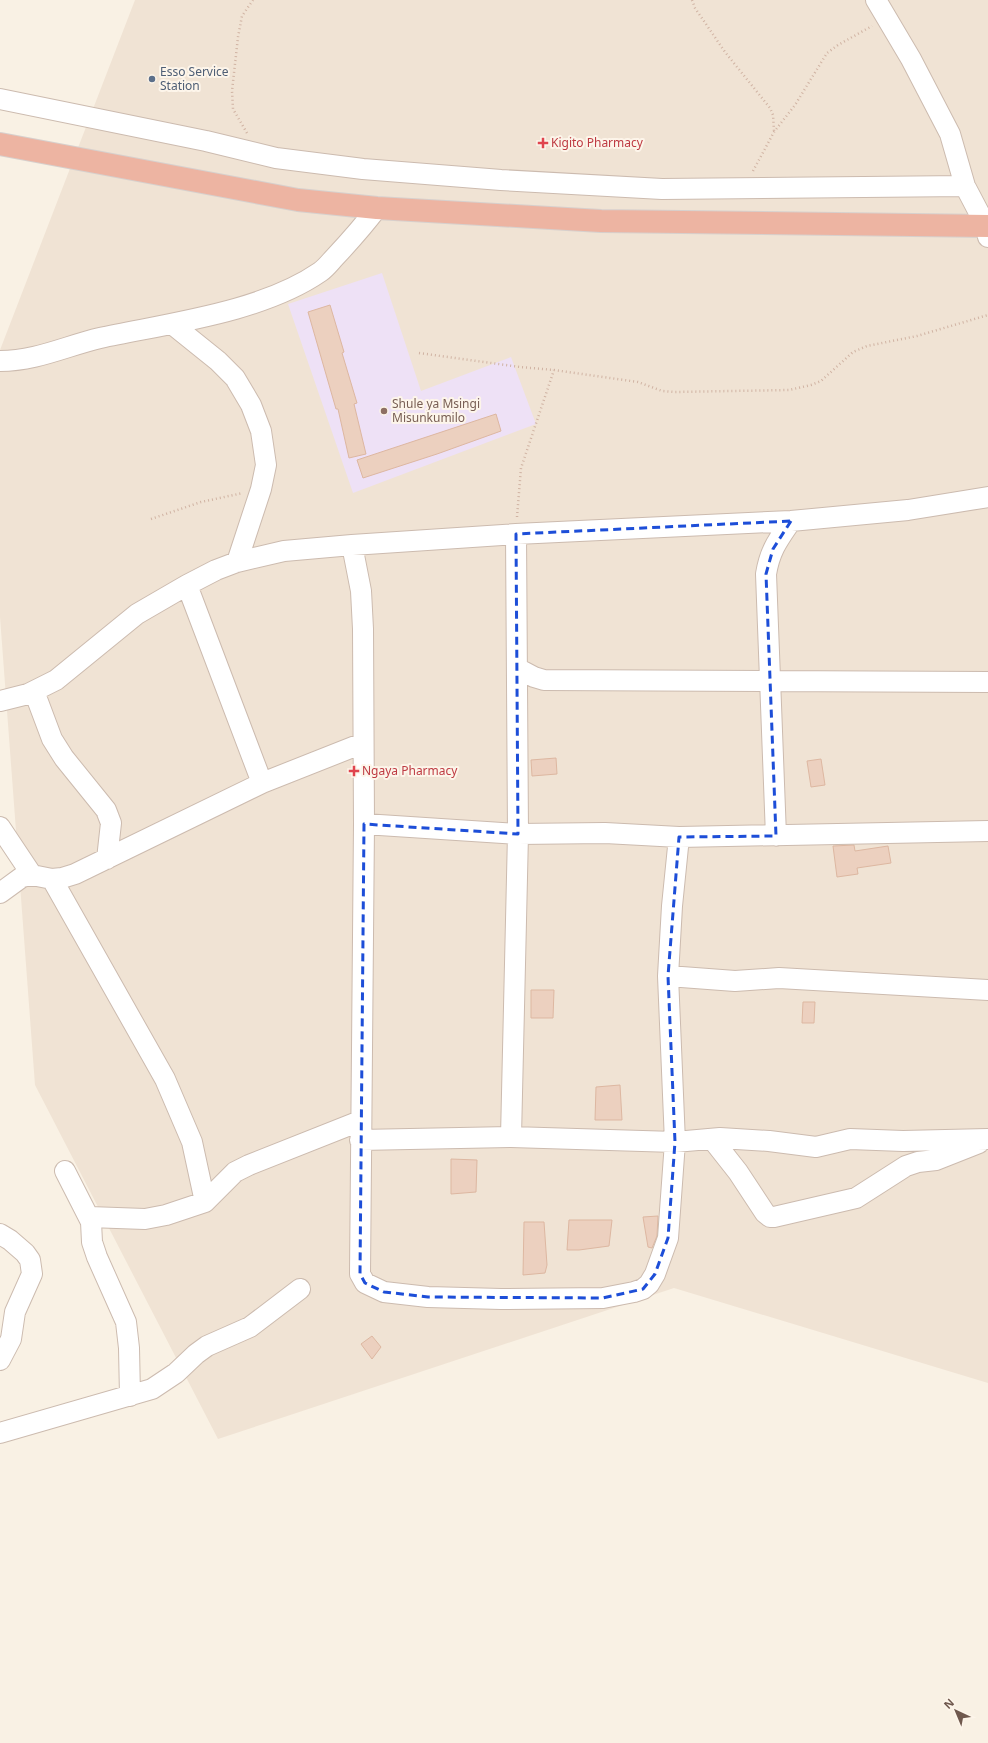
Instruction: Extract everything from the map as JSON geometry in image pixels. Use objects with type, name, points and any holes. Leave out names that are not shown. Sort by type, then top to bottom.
[{"type":"highway","points":[[0,144],[298,200],[377,208],[601,221],[987,230]]},
{"type":"street","points":[[876,0],[911,59],[950,134],[965,186],[987,230]]},
{"type":"street","points":[[0,99],[206,141],[276,158],[362,169],[501,180],[662,189],[965,186]]},
{"type":"street","points":[[0,361],[27,359],[98,339],[172,324],[253,303],[295,286],[322,271],[349,242],[377,208]]},
{"type":"street","points":[[172,324],[218,361],[235,378],[251,405],[262,430],[266,464],[261,489],[237,562]]},
{"type":"street","points":[[0,701],[34,691],[56,680],[138,614],[187,585],[216,570],[237,562],[284,551],[516,534],[791,521],[908,510],[988,497]]},
{"type":"street","points":[[776,836],[766,574],[772,549],[791,521]]},
{"type":"street","points":[[511,1137],[518,834],[516,534]]},
{"type":"street","points":[[352,545],[361,591],[364,824],[360,1121],[360,1274],[365,1283],[384,1292],[428,1297],[501,1299],[603,1298],[644,1289],[655,1274],[668,1238],[674,1142],[668,976],[672,906],[679,837]]},
{"type":"street","points":[[187,585],[262,782]]},
{"type":"street","points":[[517,668],[534,677],[544,680],[988,682]]},
{"type":"street","points":[[517,698],[544,680]]},
{"type":"street","points":[[34,691],[52,739],[64,758],[106,810],[111,823],[107,859]]},
{"type":"street","points":[[0,892],[22,877],[32,875],[52,879],[76,874],[262,782],[363,744]]},
{"type":"street","points":[[364,824],[518,834],[606,834],[679,837],[988,831]]},
{"type":"street","points":[[0,827],[32,875]]},
{"type":"street","points":[[52,879],[165,1079],[192,1142],[205,1202]]},
{"type":"street","points":[[668,976],[735,981],[779,978],[988,990]]},
{"type":"street","points":[[89,1217],[145,1219],[166,1215],[205,1202],[235,1172],[360,1121]]},
{"type":"street","points":[[360,1140],[511,1137],[674,1142],[712,1139],[769,1141],[816,1147],[850,1139],[903,1141],[988,1140]]},
{"type":"street","points":[[712,1139],[738,1172],[765,1213],[774,1217],[856,1198],[906,1166],[918,1162],[936,1160],[988,1140]]},
{"type":"street","points":[[65,1171],[89,1217],[91,1222],[92,1242],[97,1257],[126,1322],[129,1348],[130,1396]]},
{"type":"street","points":[[0,1234],[10,1240],[25,1253],[30,1260],[32,1274],[15,1312],[11,1339],[0,1360]]},
{"type":"street","points":[[0,1433],[152,1389],[176,1373],[207,1346],[250,1327],[300,1289]]},
{"type":"path","points":[[253,0],[242,16],[232,91],[233,109],[259,154]]},
{"type":"path","points":[[692,0],[695,8],[725,52],[770,108],[774,132]]},
{"type":"path","points":[[742,188],[774,132],[795,105],[827,53],[838,45],[886,18]]},
{"type":"path","points":[[419,353],[520,368],[554,370],[638,382],[662,391],[789,390],[811,385],[821,380],[848,356],[867,346],[917,336],[988,315]]},
{"type":"path","points":[[516,534],[521,468],[554,370]]},
{"type":"path","points":[[151,519],[201,502],[261,489]]},
{"type":"highlighted area","points":[[791,521],[773,549],[766,574],[776,836],[679,837],[668,976],[675,1142],[668,1238],[655,1274],[643,1289],[603,1298],[428,1297],[384,1292],[365,1283],[360,1274],[364,824],[518,834],[516,534]]},
{"type":"shaded area","points":[[135,0],[988,0],[988,1383],[674,1288],[218,1439],[35,1085],[0,617],[0,350]]},
{"type":"shaded area","points":[[382,273],[421,391],[511,357],[536,424],[353,493],[288,304]]},
{"type":"building","points":[[330,305],[357,403],[354,404],[366,454],[349,458],[338,409],[336,409],[308,312]]},
{"type":"building","points":[[496,414],[501,431],[363,478],[357,460]]},
{"type":"building","points":[[556,758],[557,774],[532,776],[531,760]]},
{"type":"building","points":[[821,759],[825,785],[811,787],[807,761]]},
{"type":"building","points":[[854,845],[855,851],[888,846],[891,863],[857,868],[858,874],[837,877],[833,846]]},
{"type":"building","points":[[531,990],[554,990],[553,1018],[531,1018]]},
{"type":"building","points":[[803,1002],[815,1002],[814,1023],[802,1023]]},
{"type":"building","points":[[620,1085],[622,1120],[595,1120],[596,1087]]},
{"type":"building","points":[[451,1159],[477,1160],[476,1192],[451,1194]]},
{"type":"building","points":[[658,1216],[657,1236],[652,1248],[648,1247],[643,1217]]},
{"type":"building","points":[[569,1220],[612,1220],[609,1246],[567,1250]]},
{"type":"building","points":[[524,1222],[544,1222],[547,1265],[545,1273],[523,1275]]},
{"type":"building","points":[[372,1336],[381,1347],[372,1359],[361,1344]]},
{"type":"place","name":"Esso Service Station","points":[[152,79]]},
{"type":"place","name":"Kigito Pharmacy","points":[[543,143]]},
{"type":"place","name":"Shule ya Msingi Misunkumilo","points":[[384,411]]},
{"type":"place","name":"Ngaya Pharmacy","points":[[354,771]]}]
